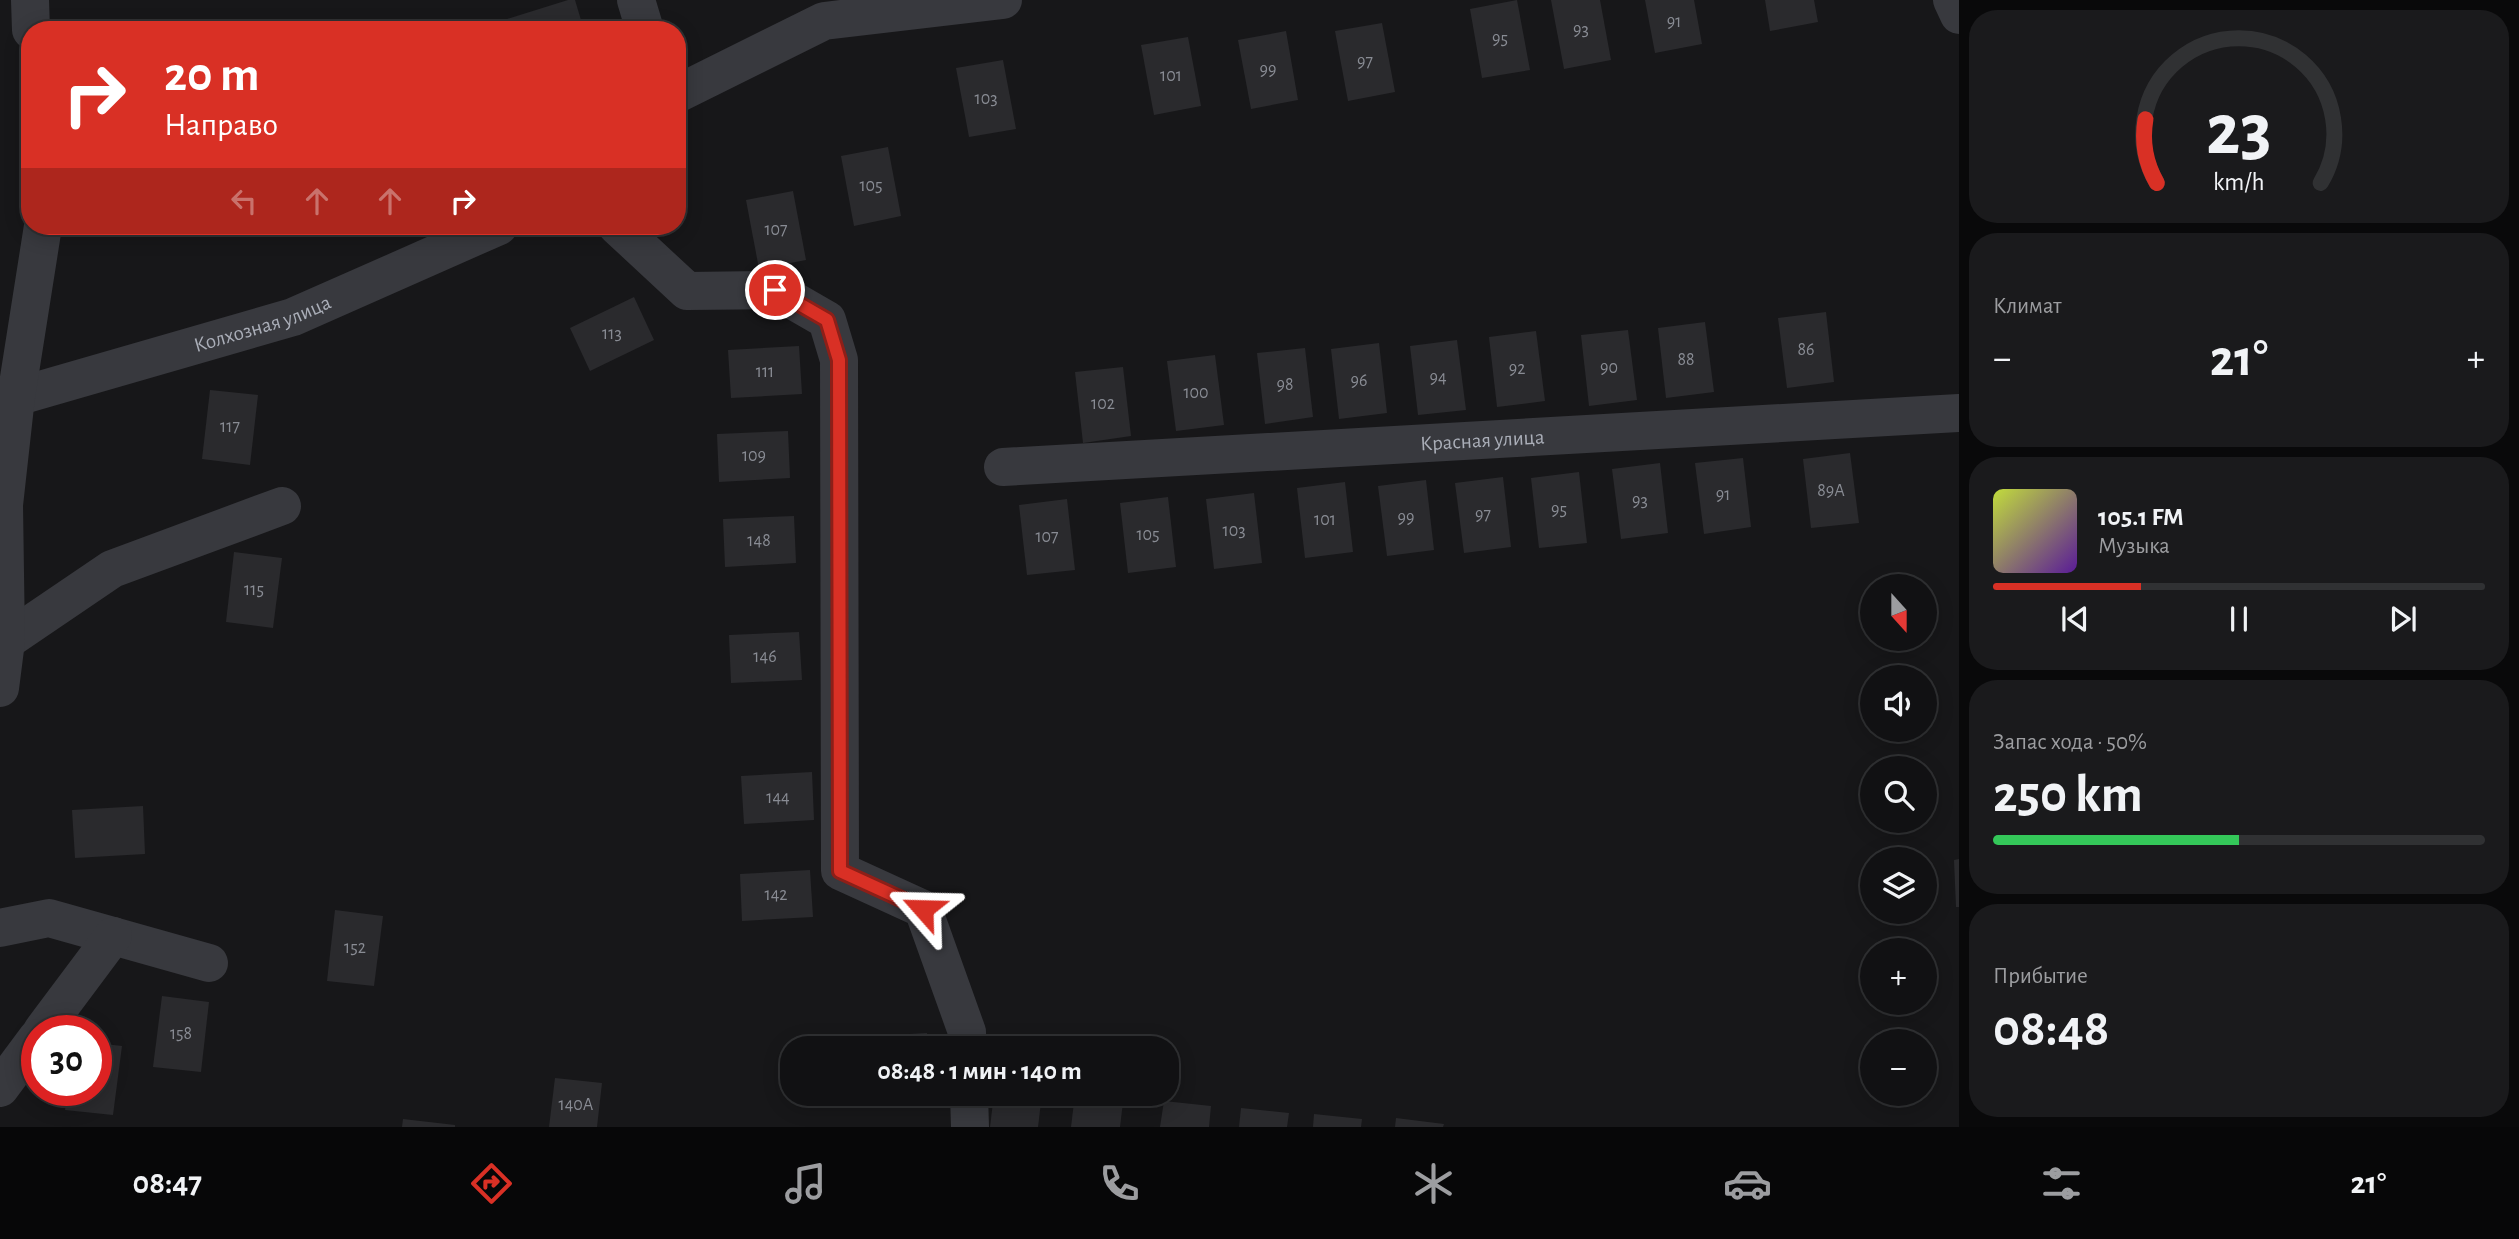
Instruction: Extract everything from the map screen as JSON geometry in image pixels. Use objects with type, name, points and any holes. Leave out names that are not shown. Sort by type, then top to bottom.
[{"type":"street","points":[[30,0],[31,21]]},
{"type":"street","points":[[636,0],[642,21]]},
{"type":"street","points":[[686,90],[824,21],[1003,0]]},
{"type":"street","points":[[1952,0],[1959,15]]},
{"type":"street","points":[[0,688],[6,641],[4,505],[16,397],[42,235]]},
{"type":"street","name":"Колхозная улица","points":[[16,397],[293,317],[479,235]]},
{"type":"street","points":[[627,235],[687,291],[775,290],[827,320],[839,360],[840,871],[923,909],[967,1036]]},
{"type":"street","name":"Красная улица","points":[[1003,467],[1959,413]]},
{"type":"street","points":[[6,641],[112,569],[282,506]]},
{"type":"street","points":[[0,928],[49,918],[209,963]]},
{"type":"street","points":[[54,1015],[113,936]]},
{"type":"street","points":[[0,1087],[21,1059]]},
{"type":"street","points":[[969,1106],[970,1127]]},
{"type":"building","points":[[575,0],[581,21],[508,21]]},
{"type":"building","points":[[1517,0],[1530,70],[1482,78],[1470,9]]},
{"type":"building","points":[[1551,0],[1600,0],[1611,60],[1564,69]]},
{"type":"building","points":[[1645,0],[1694,0],[1702,44],[1655,53]]},
{"type":"building","points":[[1765,0],[1814,0],[1818,22],[1770,31]]},
{"type":"building","points":[[1382,23],[1395,92],[1348,101],[1335,31]]},
{"type":"building","points":[[1286,31],[1298,100],[1251,109],[1238,40]]},
{"type":"building","points":[[1188,37],[1201,106],[1154,115],[1141,45]]},
{"type":"building","points":[[1003,60],[1016,129],[969,137],[956,68]]},
{"type":"building","points":[[888,147],[901,216],[854,226],[841,156]]},
{"type":"building","points":[[793,191],[806,260],[759,269],[746,200]]},
{"type":"building","points":[[634,297],[654,340],[590,371],[570,328]]},
{"type":"building","points":[[1826,312],[1834,382],[1787,388],[1778,318]]},
{"type":"building","points":[[1705,322],[1714,392],[1666,398],[1658,328]]},
{"type":"building","points":[[1628,330],[1637,400],[1589,406],[1581,335]]},
{"type":"building","points":[[1536,331],[1545,401],[1497,407],[1489,337]]},
{"type":"building","points":[[1457,340],[1466,410],[1418,415],[1410,346]]},
{"type":"building","points":[[1379,343],[1387,413],[1339,419],[1331,349]]},
{"type":"building","points":[[799,346],[802,394],[731,398],[728,350]]},
{"type":"building","points":[[1305,348],[1313,417],[1265,424],[1257,353]]},
{"type":"building","points":[[1215,355],[1224,425],[1176,431],[1167,361]]},
{"type":"building","points":[[1123,367],[1131,436],[1083,443],[1075,372]]},
{"type":"building","points":[[210,390],[258,395],[250,465],[202,459]]},
{"type":"building","points":[[788,431],[790,478],[719,482],[717,434]]},
{"type":"building","points":[[1850,453],[1859,523],[1811,528],[1803,459]]},
{"type":"building","points":[[1743,458],[1751,527],[1704,534],[1695,463]]},
{"type":"building","points":[[1660,463],[1668,533],[1621,539],[1612,469]]},
{"type":"building","points":[[1579,472],[1587,543],[1539,548],[1531,478]]},
{"type":"building","points":[[1503,477],[1511,547],[1464,553],[1455,483]]},
{"type":"building","points":[[1426,480],[1434,550],[1387,556],[1378,486]]},
{"type":"building","points":[[1345,482],[1353,552],[1305,558],[1297,488]]},
{"type":"building","points":[[1254,493],[1262,563],[1214,569],[1206,499]]},
{"type":"building","points":[[1168,497],[1176,567],[1128,573],[1120,503]]},
{"type":"building","points":[[1067,499],[1075,570],[1027,575],[1019,505]]},
{"type":"building","points":[[794,516],[796,563],[725,567],[723,519]]},
{"type":"building","points":[[234,552],[282,558],[273,628],[226,622]]},
{"type":"building","points":[[799,632],[802,680],[731,683],[729,635]]},
{"type":"building","points":[[812,772],[814,820],[744,824],[741,776]]},
{"type":"building","points":[[143,806],[145,854],[75,858],[72,810]]},
{"type":"building","points":[[1959,859],[1959,907],[1956,907],[1954,860]]},
{"type":"building","points":[[810,870],[813,917],[742,921],[740,874]]},
{"type":"building","points":[[335,910],[383,916],[374,986],[327,981]]},
{"type":"building","points":[[162,996],[209,1002],[201,1072],[153,1067]]},
{"type":"building","points":[[927,1033],[927,1036],[874,1036]]},
{"type":"building","points":[[112,1045],[122,1046],[113,1115],[65,1110],[66,1106],[112,1106]]},
{"type":"building","points":[[555,1078],[602,1083],[597,1127],[549,1127]]},
{"type":"building","points":[[1179,1103],[1211,1106],[1209,1127],[1160,1127],[1163,1106],[1179,1106]]},
{"type":"building","points":[[993,1106],[1041,1106],[1038,1127],[990,1127]]},
{"type":"building","points":[[1074,1106],[1123,1106],[1120,1127],[1071,1127]]},
{"type":"building","points":[[1241,1108],[1289,1113],[1287,1127],[1239,1127]]},
{"type":"building","points":[[1314,1114],[1362,1119],[1361,1127],[1313,1127]]},
{"type":"building","points":[[1396,1118],[1444,1124],[1443,1127],[1395,1127]]},
{"type":"building","points":[[403,1119],[455,1125],[455,1127],[402,1127]]},
{"type":"route","points":[[775,290],[827,320],[839,360],[840,871],[923,909]]}]
